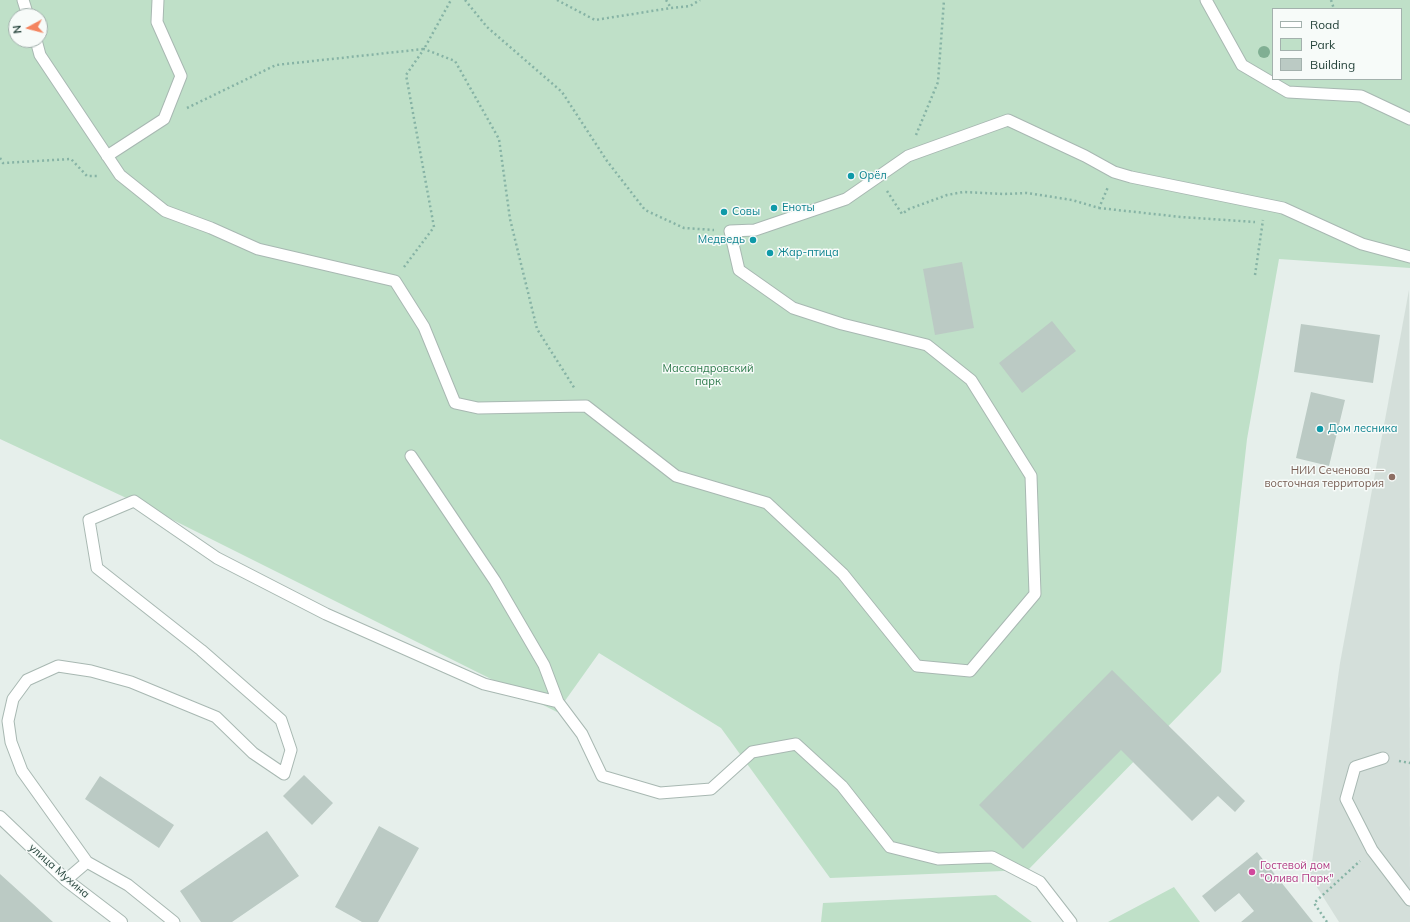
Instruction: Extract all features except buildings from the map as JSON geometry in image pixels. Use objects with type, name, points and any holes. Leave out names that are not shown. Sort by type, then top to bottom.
[{"type":"street","name":"улица Мухина","points":[[0,817],[66,880],[120,922]]},
{"type":"lane","points":[[107,156],[164,119],[181,76],[157,22],[158,0]]},
{"type":"lane","points":[[1206,0],[1242,65],[1288,92],[1361,96],[1410,119]]},
{"type":"lane","points":[[38,48],[40,55],[120,175],[165,211],[211,228],[258,249],[395,281],[424,327],[455,404],[478,408],[586,406],[676,476],[767,503],[842,574],[917,666],[970,671],[1035,594],[1031,476],[971,380],[927,345],[842,324],[793,308],[739,270],[730,231],[755,230],[846,199],[908,156],[1008,120],[1114,172],[1131,177],[1283,208],[1362,244],[1410,257]]},
{"type":"lane","points":[[411,456],[495,581],[544,666],[558,702],[582,734],[602,776],[660,793],[711,788],[752,752],[796,744],[842,786],[890,847],[938,859],[992,857],[1040,882],[1071,922]]},
{"type":"lane","points":[[174,922],[128,885],[87,862],[22,771],[11,742],[8,721],[13,699],[27,680],[58,666],[91,671],[131,682],[216,716],[253,753],[284,774],[292,750],[281,720],[201,650],[97,568],[89,520],[134,501],[217,558],[326,614],[484,684],[558,702]]},
{"type":"lane","points":[[1383,758],[1355,767],[1346,799],[1372,850],[1410,900]]},
{"type":"lane","points":[[66,880],[87,862]]},
{"type":"path","points":[[395,281],[434,227],[406,75],[424,49],[451,0]]},
{"type":"path","points":[[464,0],[488,27],[562,92],[607,161],[645,210],[684,228],[730,231]]},
{"type":"path","points":[[557,0],[595,20],[690,6],[700,0]]},
{"type":"path","points":[[666,0],[671,8]]},
{"type":"path","points":[[908,156],[938,82],[944,0]]},
{"type":"path","points":[[164,119],[276,65],[424,49],[455,61],[499,139],[510,219],[537,329],[586,406]]},
{"type":"path","points":[[0,158],[4,163],[71,159],[87,176],[120,175]]},
{"type":"path","points":[[1099,208],[1114,172]]},
{"type":"path","points":[[878,177],[902,214],[909,209],[922,204],[947,195],[963,192],[1004,194],[1028,193],[1072,200],[1099,208],[1181,217],[1262,222]]},
{"type":"path","points":[[1255,275],[1265,204]]},
{"type":"path","points":[[1327,922],[1314,903],[1372,850]]},
{"type":"shaded area","name":"НИИ Сеченова — восточная территория","points":[[1409,290],[1410,922],[1339,922],[1310,876],[1340,663]]},
{"type":"green space","name":"Массандровский парк","points":[[0,0],[1410,0],[1410,268],[1279,259],[1247,439],[1221,672],[1028,870],[830,878],[721,728],[599,653],[557,712],[167,517],[0,439]]},
{"type":"green space","points":[[1174,887],[1200,922],[1108,922]]},
{"type":"green space","points":[[996,895],[1032,922],[821,922],[823,903]]},
{"type":"place","name":"Орёл","points":[[851,176]]},
{"type":"place","name":"Еноты","points":[[774,208]]},
{"type":"place","name":"Совы","points":[[724,212]]},
{"type":"place","name":"Медведь","points":[[753,240]]},
{"type":"place","name":"Жар-птица","points":[[770,253]]},
{"type":"place","name":"Дом лесника","points":[[1320,429]]},
{"type":"place","name":"НИИ Сеченова — восточная территория","points":[[1392,477]]},
{"type":"place","name":"Гостевой дом \"Олива Парк\"","points":[[1252,872]]}]
